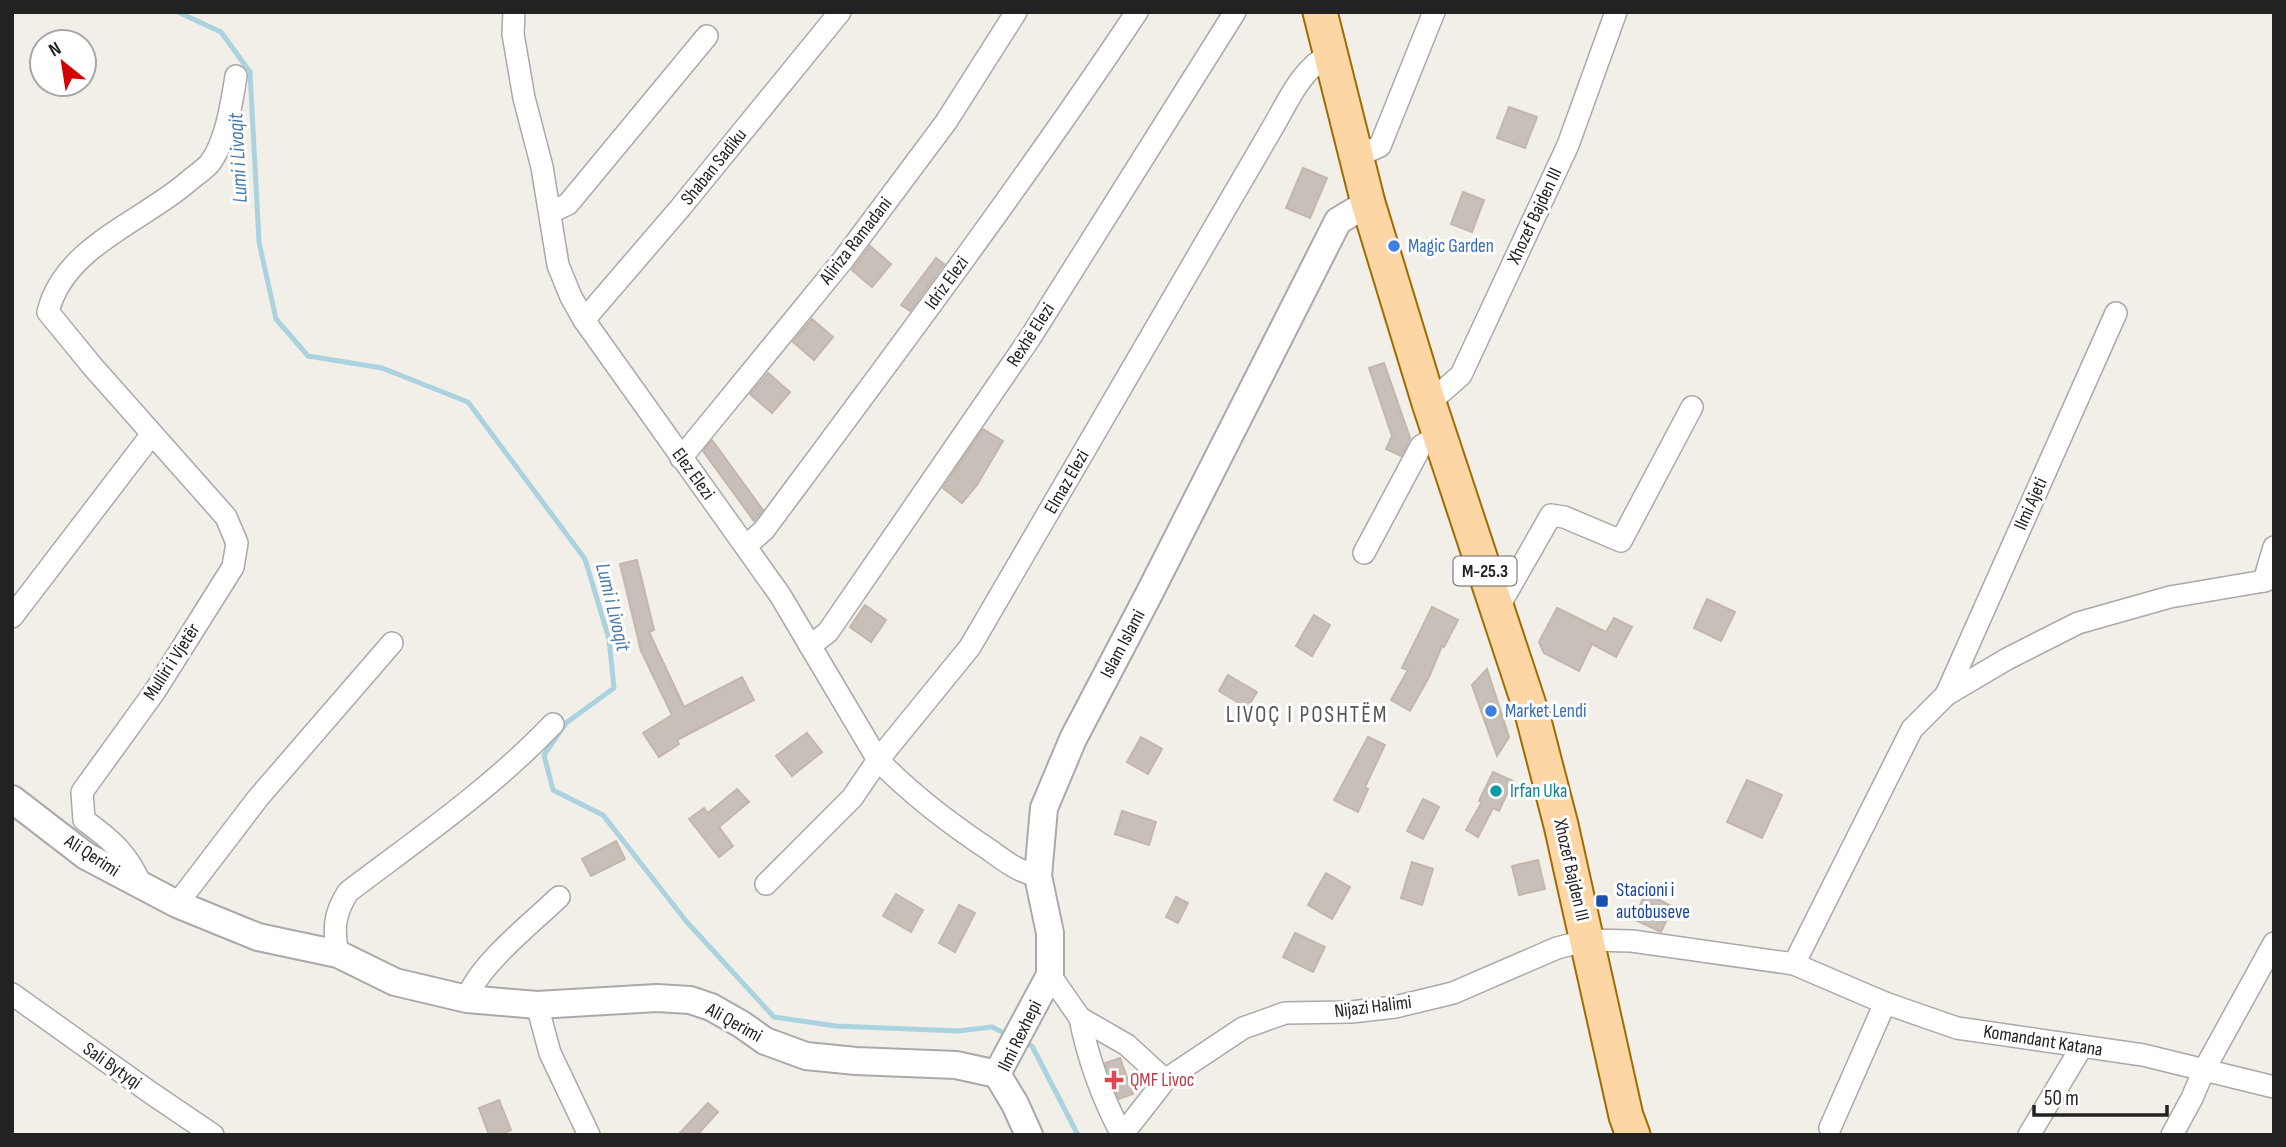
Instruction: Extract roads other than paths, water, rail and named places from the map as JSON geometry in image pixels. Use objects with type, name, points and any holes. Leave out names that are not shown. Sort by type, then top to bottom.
[{"type":"main road","name":"Xhozef Bajden III","points":[[1320,12],[1368,204],[1439,435],[1533,717],[1588,940],[1626,1116],[1633,1135]]},
{"type":"street","name":"Elez Elezi","points":[[514,12],[513,34],[524,98],[551,212],[558,265],[584,320],[780,595],[878,760],[957,829],[1023,873],[1038,876]]},
{"type":"street","name":"Shaban Sadiku","points":[[584,320],[681,207],[840,12]]},
{"type":"street","name":"Aliriza Ramadani","points":[[681,458],[843,260],[939,133],[1016,12]]},
{"type":"street","name":"Idriz Elezi","points":[[746,546],[764,530],[959,267],[1137,12]]},
{"type":"street","name":"Rexhë Elezi","points":[[810,646],[828,632],[1030,338],[1235,12]]},
{"type":"street","points":[[1356,157],[1380,146],[1434,12]]},
{"type":"street","name":"Xhozef Bajden III","points":[[1429,403],[1461,375],[1467,363],[1568,145],[1616,12]]},
{"type":"street","points":[[551,212],[568,204],[707,36]]},
{"type":"street","name":"Elmaz Elezi","points":[[766,884],[852,798],[878,760],[970,647],[1282,112],[1307,71],[1318,60],[1330,55]]},
{"type":"street","name":"Mulliri i Vjetër","points":[[142,887],[132,863],[108,837],[84,820],[82,792],[155,691],[233,567],[237,543],[226,517],[48,312],[53,293],[75,267],[113,232],[174,195],[210,162],[229,118],[236,76]]},
{"type":"street","name":"Islam Islami","points":[[1050,975],[1050,933],[1038,876],[1044,808],[1073,739],[1338,221],[1368,204]]},
{"type":"street","name":"Ilmi Ajeti","points":[[1946,695],[2116,313]]},
{"type":"street","points":[[1498,608],[1551,515],[1564,517],[1621,541],[1692,407]]},
{"type":"street","points":[[12,617],[152,434]]},
{"type":"street","points":[[1364,553],[1421,446],[1439,435]]},
{"type":"street","points":[[1486,574],[1507,565],[1521,545],[1541,504]]},
{"type":"street","name":"Ilmi Ajeti","points":[[1794,964],[1912,729],[1946,695],[2007,659],[2078,623],[2170,597],[2269,579],[2274,547]]},
{"type":"street","points":[[177,904],[258,797],[392,643]]},
{"type":"street","points":[[338,954],[335,940],[336,910],[348,892],[526,753],[553,724]]},
{"type":"street","name":"Ali Qerimi","points":[[12,799],[86,856],[177,904],[258,937],[338,954],[396,982],[467,999],[537,1005],[645,999],[690,1000],[711,1007],[765,1041],[806,1056],[856,1061],[1002,1067]]},
{"type":"street","points":[[467,999],[471,987],[482,972],[559,897]]},
{"type":"street","name":"Komandant Katana","points":[[1588,940],[1632,941],[1794,964],[1885,1003],[1958,1028],[2143,1055],[2273,1085]]},
{"type":"street","name":"Nijazi Halimi","points":[[1121,1134],[1165,1080],[1243,1028],[1284,1013],[1350,1012],[1395,1007],[1453,993],[1557,948],[1588,940]]},
{"type":"street","points":[[2172,1135],[2204,1070],[2274,943]]},
{"type":"street","points":[[1050,975],[1080,1018],[1087,1052],[1121,1134]]},
{"type":"street","name":"Ilmi Rexhepi","points":[[1029,1135],[1002,1067],[1050,975]]},
{"type":"street","name":"Sali Bytyqi","points":[[12,994],[214,1135]]},
{"type":"street","points":[[1830,1128],[1885,1003]]},
{"type":"street","points":[[537,1005],[550,1053],[589,1135]]},
{"type":"street","points":[[1080,1018],[1127,1045],[1165,1080]]},
{"type":"street","points":[[2029,1135],[2081,1048]]},
{"type":"waterway","name":"Lumi i Livoqit","points":[[178,12],[221,32],[250,72],[259,242],[276,319],[308,356],[382,368],[468,402],[585,559],[609,639],[614,688],[566,723],[544,755],[553,790],[603,815],[686,921],[774,1017],[836,1026],[958,1031],[992,1027],[1008,1035]]},
{"type":"waterway","name":"Lumi i Livoqit","points":[[1023,1042],[1032,1046],[1078,1135]]},
{"type":"place","name":"Magic Garden","points":[[1394,246]]},
{"type":"place","name":"Market Lendi","points":[[1491,711]]},
{"type":"place","name":"Irfan Uka","points":[[1496,791]]},
{"type":"place","name":"Stacioni i autobuseve","points":[[1602,901]]},
{"type":"place","name":"QMF Livoc","points":[[1114,1080]]},
{"type":"district","name":"LIVOÇ I POSHTËM","points":[[1307,715]]}]
